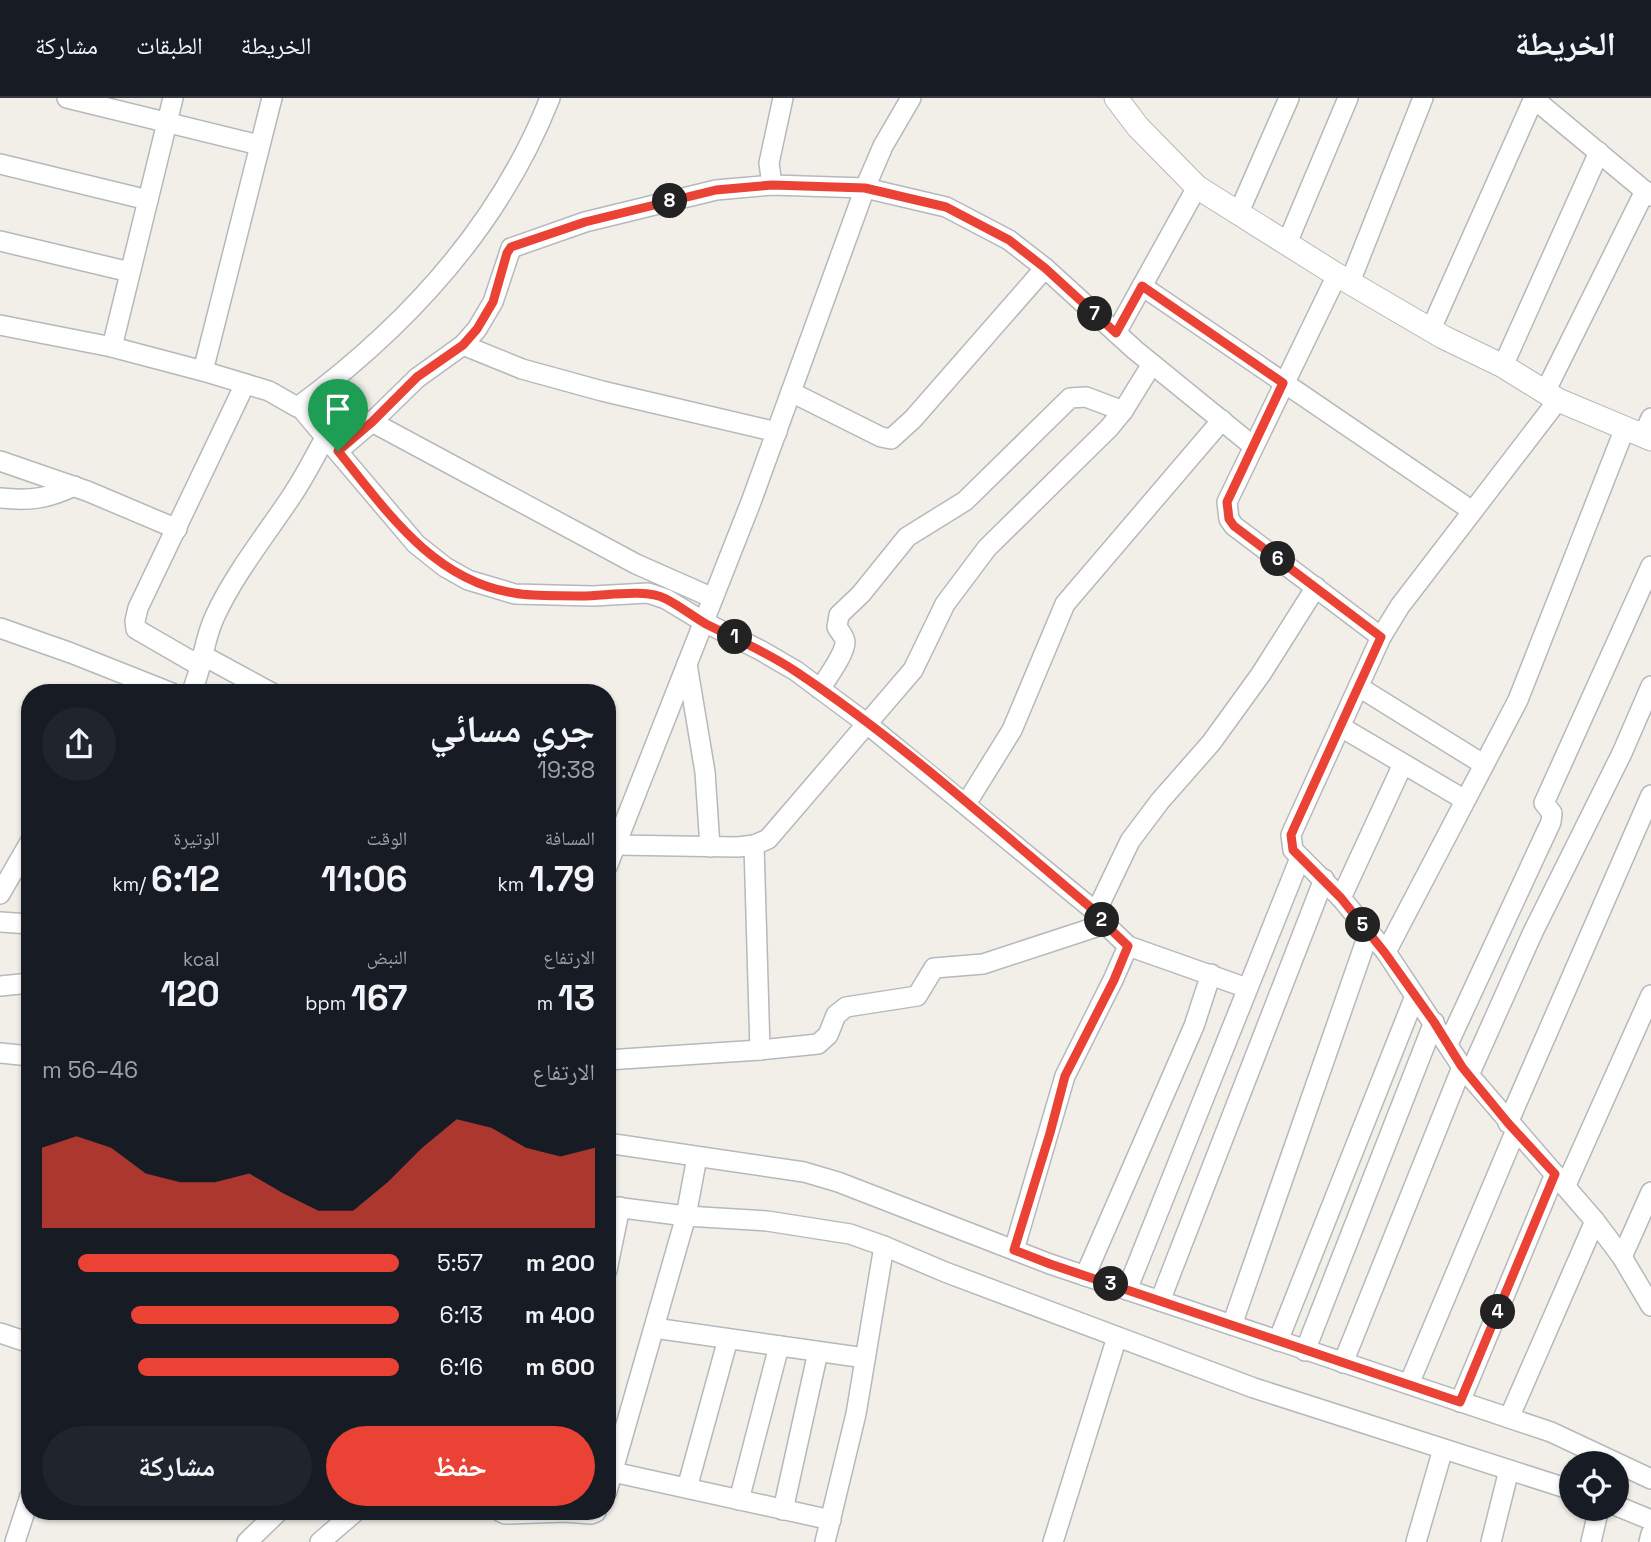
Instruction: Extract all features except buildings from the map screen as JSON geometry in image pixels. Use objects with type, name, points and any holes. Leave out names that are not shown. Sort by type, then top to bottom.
[{"type":"street","points":[[67,98],[259,145]]},
{"type":"street","points":[[112,347],[173,98]]},
{"type":"street","points":[[203,371],[272,98]]},
{"type":"street","points":[[299,406],[344,373],[386,336],[460,254],[492,208],[520,160],[550,98]]},
{"type":"street","points":[[772,185],[769,163],[783,98]]},
{"type":"street","points":[[911,98],[883,146],[865,188],[777,432],[616,845],[710,847],[754,845],[768,839],[913,670],[946,604],[987,548],[1094,444],[1124,411],[1152,364]]},
{"type":"street","points":[[1116,98],[1138,127],[1197,187],[1431,330],[1503,366],[1552,396],[1642,430],[1518,700],[1385,953]]},
{"type":"street","points":[[1239,212],[1289,98]]},
{"type":"street","points":[[1287,243],[1348,98]]},
{"type":"street","points":[[1381,637],[1234,526],[1229,519],[1227,502],[1283,383],[1344,278],[1423,98]]},
{"type":"street","points":[[1431,330],[1533,98],[1648,193],[1552,396],[1400,606],[1381,637],[1291,835],[1293,850],[1341,898],[1385,953],[1466,1071],[1595,1221],[1622,1257],[1651,1306]]},
{"type":"street","points":[[1503,366],[1599,152]]},
{"type":"street","points":[[0,164],[148,200]]},
{"type":"street","points":[[198,673],[204,643],[215,616],[235,579],[294,494],[332,443],[372,422],[417,377],[463,345],[477,329],[493,302],[511,247],[585,222],[716,190],[772,185],[865,188],[946,207],[1009,240],[1045,268],[1152,364],[1253,446]]},
{"type":"street","points":[[1116,333],[1197,187]]},
{"type":"street","points":[[0,241],[130,272]]},
{"type":"street","points":[[791,392],[874,435],[891,439],[912,419],[1045,268]]},
{"type":"street","points":[[1142,286],[1471,510]]},
{"type":"street","points":[[2,331],[112,347],[269,391],[299,406],[416,544],[445,567],[468,580],[515,593],[593,596],[648,593],[666,599],[704,622],[761,650],[866,723],[967,804],[1100,918],[1128,946],[1247,988]]},
{"type":"street","points":[[463,345],[522,369],[602,391],[777,432]]},
{"type":"street","points":[[239,684],[198,673],[136,629],[135,621],[138,608],[245,384]]},
{"type":"street","points":[[820,689],[845,643],[836,627],[839,615],[907,537],[965,501],[1070,398],[1086,397],[1124,411]]},
{"type":"street","points":[[967,804],[1012,730],[1065,604],[1222,420]]},
{"type":"street","points":[[372,422],[636,564],[713,598]]},
{"type":"street","points":[[0,461],[74,486],[177,529]]},
{"type":"street","points":[[2,504],[43,498],[74,486]]},
{"type":"street","points":[[1448,1044],[1551,822],[1552,813],[1544,803],[1651,566]]},
{"type":"street","points":[[616,1059],[818,1044],[828,1035],[840,1011],[846,1007],[917,996],[934,968],[983,964],[1100,918],[1130,841],[1160,801],[1211,743],[1261,674],[1316,587]]},
{"type":"street","points":[[0,628],[130,684]]},
{"type":"street","points":[[687,664],[705,772],[710,847]]},
{"type":"street","points":[[1343,1363],[1466,1071],[1622,753],[1651,686]]},
{"type":"street","points":[[1359,687],[1483,764]]},
{"type":"street","points":[[1340,727],[1465,800]]},
{"type":"street","points":[[1341,898],[1404,764]]},
{"type":"street","points":[[1409,1384],[1512,1126],[1651,795]]},
{"type":"street","points":[[754,845],[760,1050]]},
{"type":"street","points":[[0,894],[21,858]]},
{"type":"street","points":[[1127,1290],[1300,858]]},
{"type":"street","points":[[1160,1301],[1324,879]]},
{"type":"street","points":[[0,922],[21,923]]},
{"type":"street","points":[[1232,1325],[1368,932]]},
{"type":"street","points":[[1014,1250],[1065,1076],[1114,980],[1128,946]]},
{"type":"street","points":[[1085,1276],[1194,1026],[1211,974]]},
{"type":"street","points":[[0,986],[21,984]]},
{"type":"street","points":[[1460,1402],[1561,1180],[1651,995]]},
{"type":"street","points":[[1278,1341],[1415,996]]},
{"type":"street","points":[[1305,1351],[1434,1022]]},
{"type":"street","points":[[0,1053],[21,1055]]},
{"type":"street","points":[[616,1144],[804,1172],[838,1182],[1085,1276],[1552,1432],[1651,1479]]},
{"type":"street","points":[[616,1461],[686,1216],[697,1157]]},
{"type":"street","points":[[1622,1257],[1651,1192]]},
{"type":"street","points":[[616,1207],[686,1216],[767,1221],[850,1234],[1254,1388],[1559,1486]]},
{"type":"street","points":[[1509,1418],[1595,1221]]},
{"type":"street","points":[[825,1542],[856,1414],[884,1245]]},
{"type":"street","points":[[654,1328],[865,1358]]},
{"type":"street","points":[[0,1334],[21,1340]]},
{"type":"street","points":[[1053,1542],[1117,1337]]},
{"type":"street","points":[[687,1488],[728,1339]]},
{"type":"street","points":[[739,1500],[779,1346]]},
{"type":"street","points":[[783,1510],[818,1352]]},
{"type":"street","points":[[1416,1542],[1443,1449]]},
{"type":"street","points":[[1491,1542],[1509,1470]]},
{"type":"street","points":[[616,1473],[831,1520]]},
{"type":"street","points":[[1629,1511],[1651,1520]]},
{"type":"street","points":[[15,1542],[22,1520]]},
{"type":"street","points":[[247,1542],[270,1520]]},
{"type":"street","points":[[320,1542],[346,1520]]},
{"type":"street","points":[[1591,1542],[1596,1521]]},
{"type":"street","points":[[1649,1542],[1651,1534]]},
{"type":"route","points":[[772,185],[865,188],[946,207],[1009,240],[1045,268],[1116,333],[1142,286],[1283,383],[1227,502],[1229,519],[1234,526],[1381,637],[1291,835],[1293,850],[1341,898],[1385,953],[1462,1067],[1555,1174],[1460,1402],[1014,1250],[1065,1076],[1114,980],[1128,946],[1096,912],[918,764],[796,671],[659,596],[648,593],[593,596],[515,593],[468,580],[445,567],[416,544],[338,451],[417,377],[463,345],[477,329],[493,302],[511,247],[585,222],[716,190],[772,185]]}]
